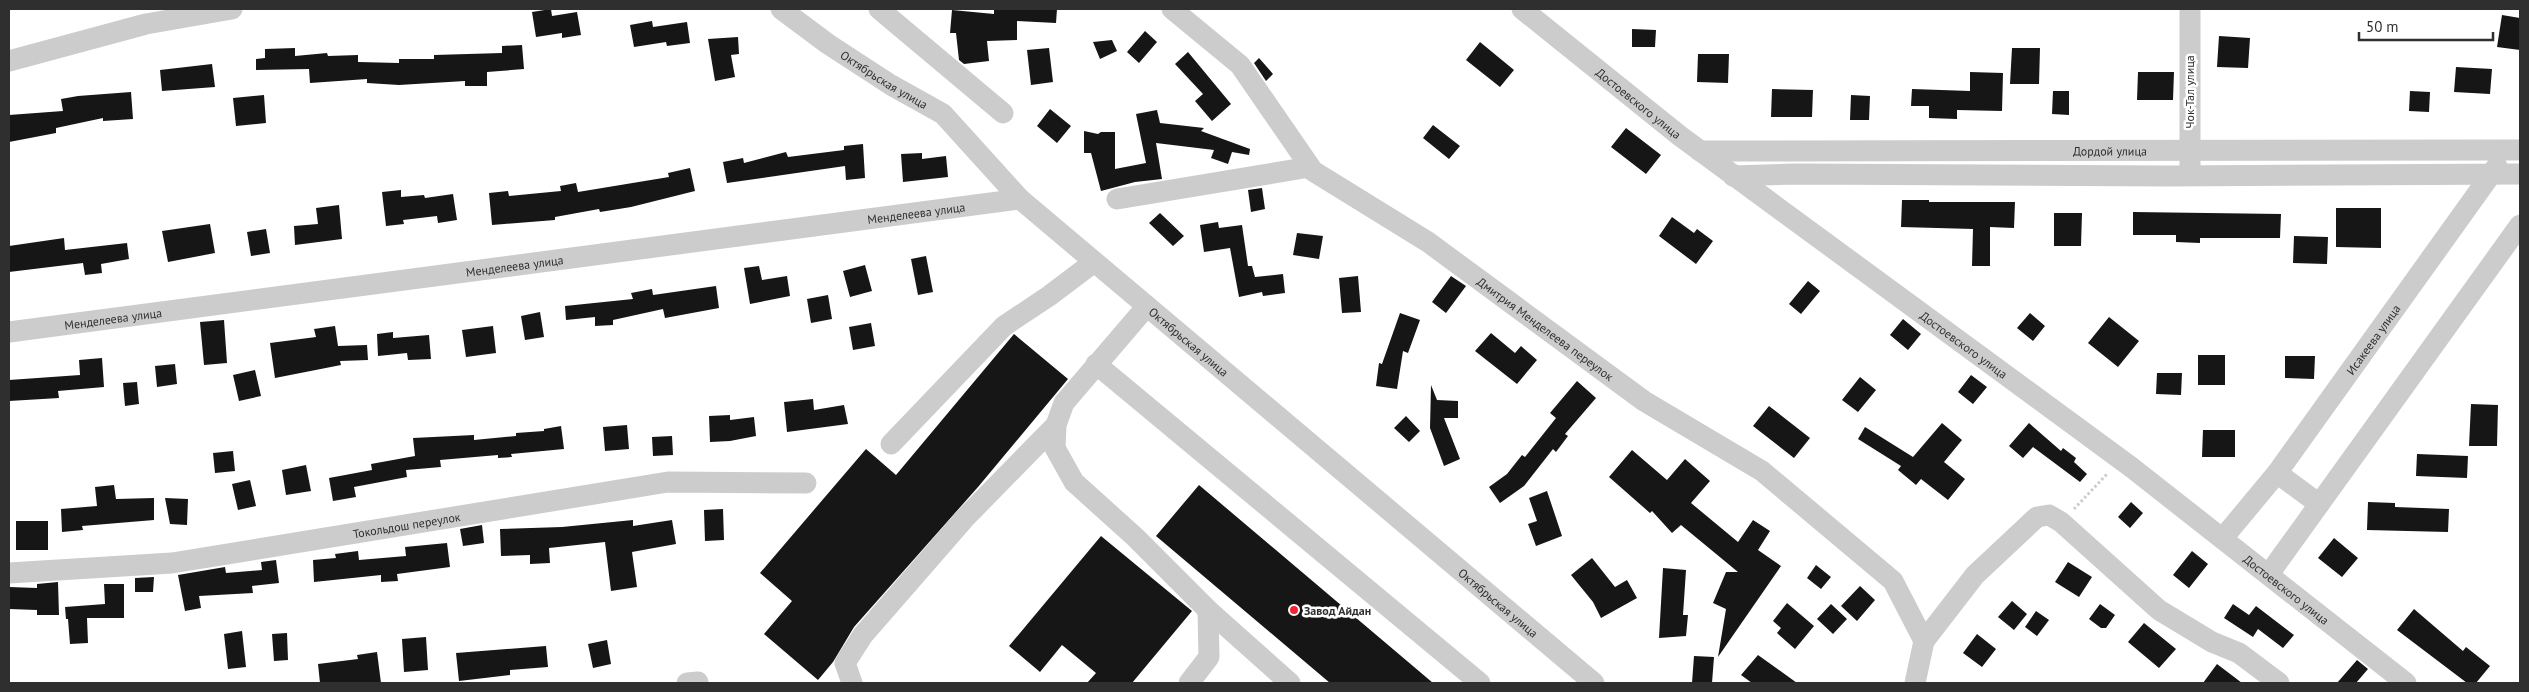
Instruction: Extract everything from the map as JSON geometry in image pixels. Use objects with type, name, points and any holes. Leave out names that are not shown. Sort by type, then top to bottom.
[{"type":"street","points":[[9,61],[146,24],[232,9]]},
{"type":"street","name":"Октябрьская улица","points":[[781,9],[836,50],[891,85],[943,114],[1020,199],[1594,683]]},
{"type":"street","points":[[879,9],[1003,113]]},
{"type":"street","name":"Дмитрия Менделеева переулок","points":[[1172,9],[1240,65],[1313,171],[1428,242],[1644,401],[1762,470],[1893,582],[1924,641]]},
{"type":"street","name":"Достоевского улица","points":[[1522,9],[1613,85],[1786,216],[2121,460],[2406,683]]},
{"type":"street","name":"Чок-Тал улица","points":[[2190,9],[2190,176]]},
{"type":"street","name":"Дордой улица","points":[[1700,151],[2190,151],[2517,146]]},
{"type":"street","name":"Исакеева улица","points":[[2223,538],[2277,473],[2491,175],[2517,146]]},
{"type":"street","points":[[1733,176],[1754,150]]},
{"type":"street","points":[[1117,199],[1310,167]]},
{"type":"street","points":[[1786,216],[1780,197],[1782,188],[1796,174]]},
{"type":"street","name":"Дордой улица","points":[[1733,176],[1796,174],[2190,176],[2520,174]]},
{"type":"street","name":"Менделеева улица","points":[[9,332],[1020,199]]},
{"type":"street","points":[[2268,574],[2520,225]]},
{"type":"street","points":[[891,444],[1004,326],[1049,296],[1094,262]]},
{"type":"street","points":[[1147,306],[1064,403],[1056,425],[1055,448],[1074,482],[1135,537],[1208,610],[1290,683]]},
{"type":"street","points":[[1096,364],[1480,683]]},
{"type":"street","points":[[852,683],[845,663],[863,635],[964,519],[1056,425]]},
{"type":"street","points":[[2277,473],[2319,504]]},
{"type":"street","name":"Токольдош переулок","points":[[9,574],[172,564],[668,482],[806,483]]},
{"type":"street","points":[[1915,683],[1924,641],[1975,575],[2019,531],[2037,517],[2049,515],[2061,522],[2159,610],[2212,642],[2239,653],[2279,683]]},
{"type":"street","points":[[1189,683],[1209,657],[1208,610]]},
{"type":"path","points":[[2061,522],[2121,460]]},
{"type":"building","points":[[551,9],[552,16],[577,12],[581,35],[562,38],[562,33],[536,37],[532,12]]},
{"type":"building","points":[[994,9],[1057,9],[1056,23],[1017,21],[1017,40],[987,41],[989,61],[964,64],[959,60],[956,33],[950,33],[952,10],[994,14]]},
{"type":"building","points":[[2502,15],[2520,18],[2520,50],[2497,47]]},
{"type":"building","points":[[652,21],[653,27],[687,22],[690,43],[667,46],[666,42],[634,47],[630,25]]},
{"type":"building","points":[[1632,29],[1656,30],[1655,47],[1632,47]]},
{"type":"building","points":[[1145,31],[1157,42],[1139,63],[1127,52]]},
{"type":"building","points":[[2219,36],[2250,38],[2248,68],[2217,67]]},
{"type":"building","points":[[738,37],[739,54],[731,55],[735,77],[715,81],[708,39]]},
{"type":"building","points":[[1112,40],[1117,51],[1100,59],[1093,42]]},
{"type":"building","points":[[1480,42],[1514,70],[1500,87],[1466,60]]},
{"type":"building","points":[[522,45],[524,69],[487,72],[487,86],[465,86],[465,81],[399,85],[367,83],[367,79],[310,83],[309,69],[256,70],[256,59],[265,58],[265,49],[295,48],[295,56],[327,53],[328,56],[358,55],[358,62],[399,63],[399,59],[434,59],[434,55],[502,53],[502,46]]},
{"type":"building","points":[[1049,48],[1053,82],[1031,85],[1027,50]]},
{"type":"building","points":[[2012,48],[2040,48],[2039,84],[2010,84]]},
{"type":"building","points":[[1188,52],[1231,104],[1212,121],[1195,101],[1203,94],[1175,64]]},
{"type":"building","points":[[1698,54],[1729,54],[1728,83],[1697,82]]},
{"type":"building","points":[[1259,58],[1273,74],[1266,81],[1254,63]]},
{"type":"building","points":[[212,64],[215,87],[162,91],[160,70]]},
{"type":"building","points":[[2456,67],[2492,69],[2490,94],[2454,92]]},
{"type":"building","points":[[1970,72],[2003,73],[2002,111],[1957,110],[1957,119],[1929,118],[1929,106],[1911,106],[1912,89],[1970,91]]},
{"type":"building","points":[[2138,72],[2174,72],[2173,100],[2137,100]]},
{"type":"building","points":[[1772,89],[1813,90],[1812,117],[1771,117]]},
{"type":"building","points":[[2053,91],[2069,91],[2069,115],[2052,114]]},
{"type":"building","points":[[2410,91],[2430,92],[2429,112],[2409,111]]},
{"type":"building","points":[[131,92],[133,119],[103,121],[103,118],[56,128],[56,133],[9,142],[9,115],[63,111],[61,99]]},
{"type":"building","points":[[264,95],[266,123],[236,126],[233,98]]},
{"type":"building","points":[[1851,95],[1870,96],[1869,120],[1850,120]]},
{"type":"building","points":[[1050,109],[1071,126],[1057,143],[1037,126]]},
{"type":"building","points":[[1157,110],[1160,123],[1204,128],[1201,131],[1250,149],[1249,155],[1232,152],[1228,164],[1211,158],[1214,150],[1156,143],[1162,179],[1135,182],[1101,191],[1091,153],[1084,153],[1084,131],[1098,134],[1101,132],[1115,132],[1115,169],[1146,163],[1136,114]]},
{"type":"building","points":[[1433,125],[1460,146],[1449,159],[1423,138]]},
{"type":"building","points":[[1626,128],[1661,155],[1646,174],[1611,147]]},
{"type":"building","points":[[863,144],[865,178],[846,180],[845,166],[727,183],[723,162],[743,158],[744,163],[786,152],[788,157],[844,150],[844,146]]},
{"type":"building","points":[[922,153],[922,159],[946,156],[948,177],[903,182],[901,154]]},
{"type":"building","points":[[690,168],[695,191],[631,207],[600,212],[599,209],[555,217],[555,220],[492,225],[489,193],[508,191],[509,196],[561,191],[560,186],[576,183],[578,192],[669,177],[668,173]]},
{"type":"building","points":[[1262,188],[1265,209],[1251,212],[1248,190]]},
{"type":"building","points":[[401,190],[401,197],[424,195],[425,198],[453,194],[457,220],[438,223],[437,216],[403,220],[404,224],[386,226],[382,192]]},
{"type":"building","points":[[1902,200],[1929,200],[1929,202],[2015,202],[2014,228],[1990,227],[1990,266],[1972,266],[1973,229],[1901,227]]},
{"type":"building","points":[[339,205],[342,239],[295,245],[294,226],[318,224],[316,208]]},
{"type":"building","points":[[2336,208],[2381,208],[2381,248],[2336,247]]},
{"type":"building","points":[[2133,212],[2281,214],[2280,238],[2200,238],[2200,243],[2176,242],[2176,235],[2133,235]]},
{"type":"building","points":[[1160,213],[1184,236],[1173,246],[1149,223]]},
{"type":"building","points":[[2054,213],[2082,213],[2081,246],[2054,246]]},
{"type":"building","points":[[1672,217],[1694,233],[1697,229],[1713,241],[1696,264],[1659,236]]},
{"type":"building","points":[[1218,222],[1219,228],[1242,225],[1248,266],[1252,266],[1255,277],[1283,274],[1285,293],[1263,296],[1262,292],[1239,297],[1230,248],[1204,252],[1200,225]]},
{"type":"building","points":[[210,224],[215,253],[168,262],[162,231]]},
{"type":"building","points":[[266,229],[270,253],[251,256],[247,232]]},
{"type":"building","points":[[1297,233],[1323,236],[1319,259],[1293,255]]},
{"type":"building","points":[[2294,236],[2328,237],[2327,264],[2293,263]]},
{"type":"building","points":[[64,238],[65,250],[127,243],[129,259],[101,264],[102,273],[85,275],[83,263],[9,272],[9,246]]},
{"type":"building","points":[[926,256],[933,292],[918,295],[911,259]]},
{"type":"building","points":[[865,265],[872,291],[850,297],[843,271]]},
{"type":"building","points":[[759,266],[762,280],[787,276],[790,296],[750,304],[744,268]]},
{"type":"building","points":[[1358,276],[1361,312],[1342,313],[1339,278]]},
{"type":"building","points":[[1451,276],[1466,286],[1446,313],[1432,302]]},
{"type":"building","points":[[1808,281],[1820,291],[1801,314],[1789,304]]},
{"type":"building","points":[[716,286],[719,308],[665,318],[663,309],[613,320],[613,325],[595,326],[595,317],[566,320],[565,306],[633,299],[631,293],[652,289],[653,295]]},
{"type":"building","points":[[828,295],[832,319],[811,323],[807,299]]},
{"type":"building","points":[[540,312],[544,337],[525,340],[521,316]]},
{"type":"building","points":[[1400,313],[1420,320],[1408,353],[1403,351],[1397,389],[1376,386],[1379,363],[1382,364]]},
{"type":"building","points":[[2030,313],[2045,326],[2033,341],[2017,328]]},
{"type":"building","points":[[2109,317],[2139,341],[2118,367],[2088,343]]},
{"type":"building","points":[[1903,319],[1921,334],[1908,350],[1890,335]]},
{"type":"building","points":[[224,320],[227,363],[204,365],[200,322]]},
{"type":"building","points":[[871,323],[875,346],[853,350],[849,327]]},
{"type":"building","points":[[335,326],[338,346],[367,345],[368,360],[340,361],[341,365],[275,378],[270,343],[316,337],[314,329]]},
{"type":"building","points":[[493,326],[496,353],[466,357],[462,330]]},
{"type":"building","points":[[393,332],[393,338],[429,335],[431,359],[408,360],[407,353],[378,356],[377,334]]},
{"type":"building","points":[[1491,333],[1515,353],[1521,346],[1537,360],[1517,384],[1475,351]]},
{"type":"building","points":[[1014,334],[1068,379],[978,487],[854,627],[833,662],[818,680],[764,634],[792,601],[760,573],[866,449],[896,475]]},
{"type":"building","points":[[2198,355],[2225,355],[2225,385],[2198,385]]},
{"type":"building","points":[[2285,356],[2315,356],[2314,379],[2285,378]]},
{"type":"building","points":[[102,358],[104,387],[58,391],[59,398],[9,401],[9,380],[80,375],[79,360]]},
{"type":"building","points":[[175,364],[177,384],[157,387],[155,366]]},
{"type":"building","points":[[255,370],[261,396],[239,401],[233,375]]},
{"type":"building","points":[[2157,373],[2182,373],[2181,395],[2156,394]]},
{"type":"building","points":[[1971,375],[1987,387],[1973,404],[1958,392]]},
{"type":"building","points":[[1860,377],[1876,390],[1858,412],[1842,400]]},
{"type":"building","points":[[1577,381],[1596,398],[1565,434],[1568,436],[1556,452],[1553,449],[1524,486],[1500,503],[1489,487],[1507,474],[1522,455],[1525,457],[1556,418],[1550,413]]},
{"type":"building","points":[[137,382],[139,404],[125,406],[123,383]]},
{"type":"building","points":[[1431,385],[1437,400],[1458,401],[1458,418],[1444,418],[1460,459],[1444,466],[1430,428]]},
{"type":"building","points":[[813,399],[814,410],[844,405],[848,424],[787,432],[784,402]]},
{"type":"building","points":[[2471,404],[2498,405],[2497,446],[2469,446]]},
{"type":"building","points":[[1769,406],[1810,438],[1794,458],[1753,426]]},
{"type":"building","points":[[730,415],[730,420],[754,417],[756,436],[730,441],[710,442],[709,416]]},
{"type":"building","points":[[1406,416],[1420,431],[1409,442],[1394,428]]},
{"type":"building","points":[[1942,423],[1962,440],[1944,462],[1965,479],[1948,500],[1921,479],[1916,485],[1898,470],[1901,466],[1858,439],[1865,427],[1913,457]]},
{"type":"building","points":[[2029,423],[2061,451],[2063,448],[2076,458],[2074,462],[2087,474],[2080,482],[2033,447],[2023,458],[2009,446]]},
{"type":"building","points":[[627,425],[629,449],[605,451],[603,427]]},
{"type":"building","points":[[561,426],[564,449],[511,454],[512,457],[498,458],[498,455],[440,460],[441,467],[406,470],[407,477],[354,487],[356,497],[333,501],[329,478],[372,470],[371,464],[415,456],[413,438],[474,435],[474,440],[516,436],[516,433],[544,431],[544,429]]},
{"type":"building","points":[[2203,430],[2235,430],[2235,457],[2202,457]]},
{"type":"building","points":[[672,436],[673,455],[653,456],[652,437]]},
{"type":"building","points":[[1632,450],[1667,480],[1685,459],[1710,481],[1691,503],[1738,542],[1753,520],[1770,531],[1758,550],[1781,566],[1718,657],[1726,609],[1713,603],[1726,572],[1738,572],[1681,525],[1672,533],[1652,511],[1650,513],[1609,477]]},
{"type":"building","points":[[233,451],[235,471],[215,473],[213,453]]},
{"type":"building","points":[[2417,454],[2468,456],[2467,478],[2416,476]]},
{"type":"building","points":[[306,465],[311,491],[286,495],[282,470]]},
{"type":"building","points":[[250,480],[256,506],[238,510],[232,484]]},
{"type":"building","points":[[114,485],[116,499],[154,498],[154,520],[82,526],[83,530],[62,532],[61,509],[97,506],[95,487]]},
{"type":"building","name":"Завод Айдан","points":[[1199,485],[1433,683],[1330,683],[1156,536]]},
{"type":"building","points":[[1547,491],[1562,536],[1536,546],[1528,524],[1537,521],[1529,498]]},
{"type":"building","points":[[165,498],[188,499],[187,525],[170,524]]},
{"type":"building","points":[[2131,502],[2143,513],[2130,528],[2118,517]]},
{"type":"building","points":[[2368,502],[2395,503],[2395,507],[2449,509],[2448,532],[2367,530]]},
{"type":"building","points":[[723,509],[724,540],[705,541],[704,510]]},
{"type":"building","points":[[633,520],[633,526],[672,520],[676,544],[632,552],[637,587],[611,591],[605,542],[549,548],[550,563],[530,564],[530,555],[501,556],[500,529],[562,527]]},
{"type":"building","points":[[16,521],[48,521],[48,550],[16,550]]},
{"type":"building","points":[[482,525],[484,543],[463,546],[460,529]]},
{"type":"building","points":[[1101,536],[1192,611],[1132,683],[1087,683],[1096,673],[1062,645],[1040,672],[1009,646]]},
{"type":"building","points":[[2334,538],[2358,558],[2342,577],[2318,558]]},
{"type":"building","points":[[447,543],[450,567],[397,574],[398,581],[381,582],[381,575],[314,582],[313,560],[336,558],[335,554],[358,551],[359,560],[406,556],[405,547]]},
{"type":"building","points":[[2192,551],[2208,564],[2189,588],[2173,575]]},
{"type":"building","points":[[1592,558],[1615,587],[1627,580],[1637,598],[1601,618],[1593,602],[1571,575]]},
{"type":"building","points":[[276,560],[279,583],[252,586],[253,593],[199,596],[201,608],[185,611],[178,575],[225,567],[226,573],[262,570],[261,562]]},
{"type":"building","points":[[2068,562],[2092,577],[2079,597],[2055,582]]},
{"type":"building","points":[[1816,565],[1831,577],[1821,589],[1807,578]]},
{"type":"building","points":[[1663,568],[1686,570],[1683,615],[1688,615],[1686,636],[1659,638]]},
{"type":"building","points":[[154,577],[153,592],[135,592],[135,578]]},
{"type":"building","points":[[58,582],[59,615],[37,615],[37,610],[9,609],[9,587],[37,588],[37,584]]},
{"type":"building","points":[[104,584],[124,584],[124,618],[87,618],[88,643],[70,644],[65,607],[105,604]]},
{"type":"building","points":[[1860,586],[1875,600],[1857,621],[1841,606]]},
{"type":"building","points":[[2012,601],[2027,614],[2014,630],[1998,617]]},
{"type":"building","points":[[1787,603],[1814,626],[1795,649],[1777,633],[1781,628],[1773,621]]},
{"type":"building","points":[[1831,604],[1847,619],[1833,634],[1817,619]]},
{"type":"building","points":[[2100,604],[2115,615],[2106,628],[2101,628],[2089,619]]},
{"type":"building","points":[[2233,604],[2249,615],[2256,606],[2294,635],[2283,648],[2258,629],[2253,637],[2224,618]]},
{"type":"building","points":[[2414,609],[2463,651],[2466,647],[2490,666],[2476,683],[2467,683],[2397,630]]},
{"type":"building","points":[[2036,611],[2049,620],[2037,636],[2025,627]]},
{"type":"building","points":[[2144,623],[2176,649],[2159,668],[2128,642]]},
{"type":"building","points":[[242,631],[246,667],[228,669],[224,634]]},
{"type":"building","points":[[287,633],[288,660],[274,661],[272,634]]},
{"type":"building","points":[[1977,634],[1996,649],[1982,667],[1963,653]]},
{"type":"building","points":[[426,637],[428,670],[404,672],[402,639]]},
{"type":"building","points":[[607,640],[611,664],[593,668],[588,644]]},
{"type":"building","points":[[546,646],[548,667],[510,670],[510,675],[459,681],[456,653]]},
{"type":"building","points":[[377,652],[381,683],[320,683],[318,664],[358,659],[357,655]]},
{"type":"building","points":[[1758,655],[1797,683],[1752,683],[1741,675]]},
{"type":"building","points":[[1694,656],[1714,657],[1712,683],[1692,683]]},
{"type":"building","points":[[2357,660],[2368,669],[2356,683],[2337,683]]},
{"type":"building","points":[[2217,664],[2242,683],[2203,683]]},
{"type":"place","name":"Завод Айдан","points":[[1294,610]]}]
